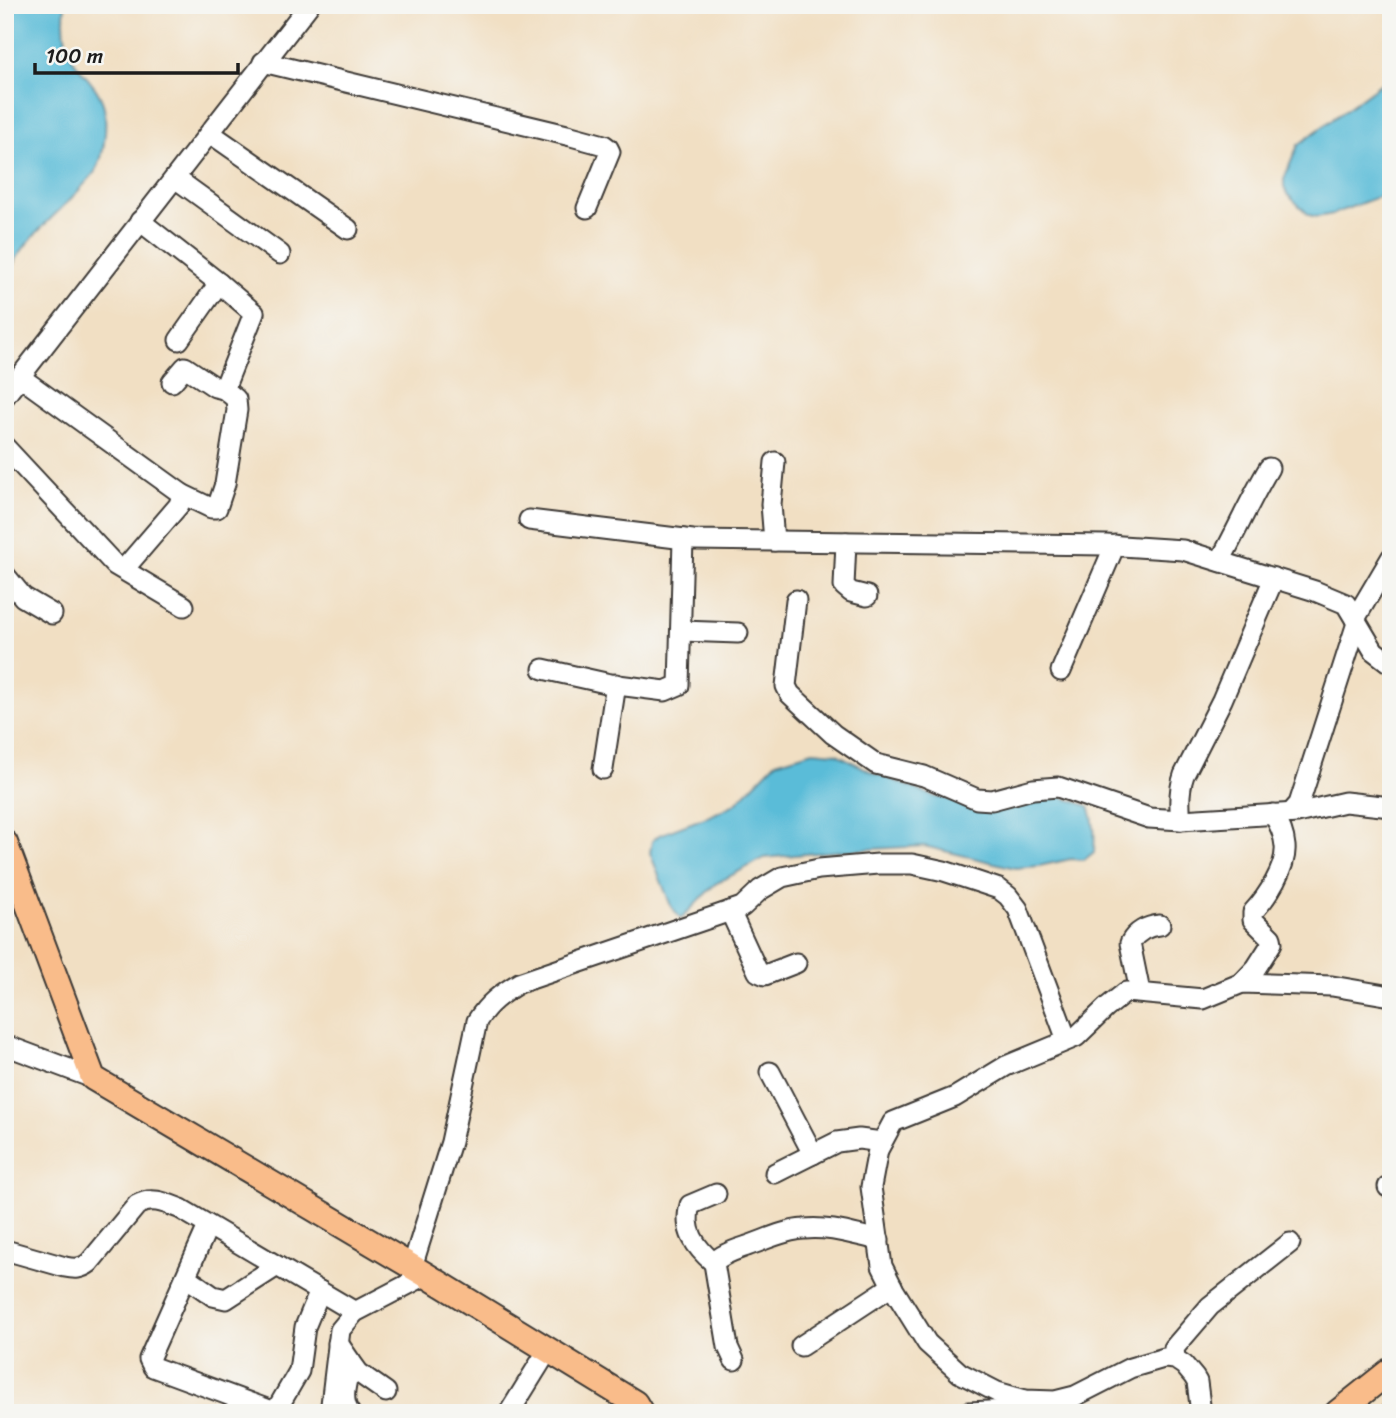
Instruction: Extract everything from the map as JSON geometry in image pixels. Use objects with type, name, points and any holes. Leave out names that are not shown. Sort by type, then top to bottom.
[{"type":"main road","points":[[5,843],[93,1078],[419,1271],[635,1403],[641,1413]]},
{"type":"main road","points":[[1337,1413],[1391,1370]]},
{"type":"street","points":[[5,396],[309,5]]},
{"type":"street","points":[[264,62],[604,145],[610,152],[587,208]]},
{"type":"street","points":[[210,133],[348,229]]},
{"type":"street","points":[[175,178],[280,254]]},
{"type":"street","points":[[140,221],[254,313],[224,389]]},
{"type":"street","points":[[179,340],[219,284]]},
{"type":"street","points":[[20,377],[182,494],[211,508],[217,508],[225,484],[237,410],[236,399],[224,389],[215,387],[184,367],[172,382]]},
{"type":"street","points":[[5,447],[115,565],[184,606]]},
{"type":"street","points":[[774,541],[771,504],[775,461]]},
{"type":"street","points":[[1220,561],[1269,468]]},
{"type":"street","points":[[124,569],[179,505],[182,494]]},
{"type":"street","points":[[529,520],[683,539],[1115,545],[1183,550],[1315,591],[1346,604],[1374,651],[1391,664]]},
{"type":"street","points":[[543,669],[666,691],[679,685],[683,539]]},
{"type":"street","points":[[846,542],[844,586],[851,592],[867,596]]},
{"type":"street","points":[[1061,670],[1115,545]]},
{"type":"street","points":[[1282,813],[1298,804],[1356,621],[1391,558]]},
{"type":"street","points":[[5,575],[23,597],[52,614]]},
{"type":"street","points":[[1181,820],[1180,785],[1222,701],[1274,578]]},
{"type":"street","points":[[796,600],[786,686],[790,694],[833,734],[876,764],[924,776],[977,799],[999,799],[1033,789],[1058,787],[1149,818],[1181,820],[1282,813],[1345,802],[1391,807]]},
{"type":"street","points":[[681,631],[738,633]]},
{"type":"street","points":[[603,769],[616,684]]},
{"type":"street","points":[[1242,983],[1256,968],[1272,943],[1271,938],[1253,920],[1253,912],[1271,887],[1284,858],[1282,813]]},
{"type":"street","points":[[330,1413],[340,1330],[355,1312],[419,1271],[477,1021],[494,1000],[519,983],[742,907],[760,890],[782,877],[819,869],[912,864],[944,871],[999,889],[1008,897],[1018,909],[1068,1040]]},
{"type":"street","points":[[730,911],[758,972],[765,975],[796,963]]},
{"type":"street","points":[[1140,992],[1130,943],[1133,937],[1149,926],[1160,925]]},
{"type":"street","points":[[1201,1413],[1197,1382],[1184,1365],[1175,1359],[1164,1358],[1130,1368],[1075,1396],[1055,1401],[1025,1400],[997,1392],[960,1373],[927,1343],[882,1265],[871,1187],[878,1150],[893,1122],[955,1097],[1006,1066],[1076,1037],[1126,992],[1203,999],[1242,983],[1332,986],[1391,996]]},
{"type":"street","points":[[5,1045],[93,1078]]},
{"type":"street","points":[[770,1072],[813,1154]]},
{"type":"street","points":[[775,1173],[837,1142],[859,1139],[883,1142]]},
{"type":"street","points":[[716,1194],[690,1205],[688,1227],[701,1252],[714,1263],[728,1347],[734,1360]]},
{"type":"street","points":[[5,1250],[65,1267],[80,1268],[89,1264],[137,1205],[145,1200],[152,1200],[181,1209],[355,1312]]},
{"type":"street","points":[[208,1226],[149,1359],[153,1367],[272,1410],[277,1409],[299,1371],[304,1327],[320,1291]]},
{"type":"street","points":[[714,1263],[717,1258],[740,1248],[803,1228],[829,1229],[879,1240]]},
{"type":"street","points":[[1175,1359],[1174,1348],[1210,1306],[1290,1243]]},
{"type":"street","points":[[186,1276],[213,1297],[226,1299],[277,1266]]},
{"type":"street","points":[[801,1346],[892,1286]]},
{"type":"street","points":[[338,1343],[359,1373],[386,1392]]},
{"type":"street","points":[[509,1413],[548,1350]]},
{"type":"street","points":[[350,1413],[346,1409],[344,1395],[351,1362]]},
{"type":"street","points":[[969,1412],[1008,1410],[1025,1400]]},
{"type":"water","points":[[5,5],[65,5],[65,32],[69,52],[98,93],[104,107],[105,121],[103,148],[96,170],[28,242],[5,281]]},
{"type":"water","points":[[1391,76],[1391,192],[1333,214],[1317,217],[1309,215],[1287,194],[1284,186],[1284,179],[1298,145]]},
{"type":"water","points":[[813,751],[835,753],[870,771],[936,797],[988,805],[1043,791],[1089,806],[1094,829],[1094,852],[1084,860],[1071,859],[1015,868],[924,846],[764,858],[715,884],[681,919],[671,906],[650,853],[652,841],[659,835],[735,804],[776,762]]}]
